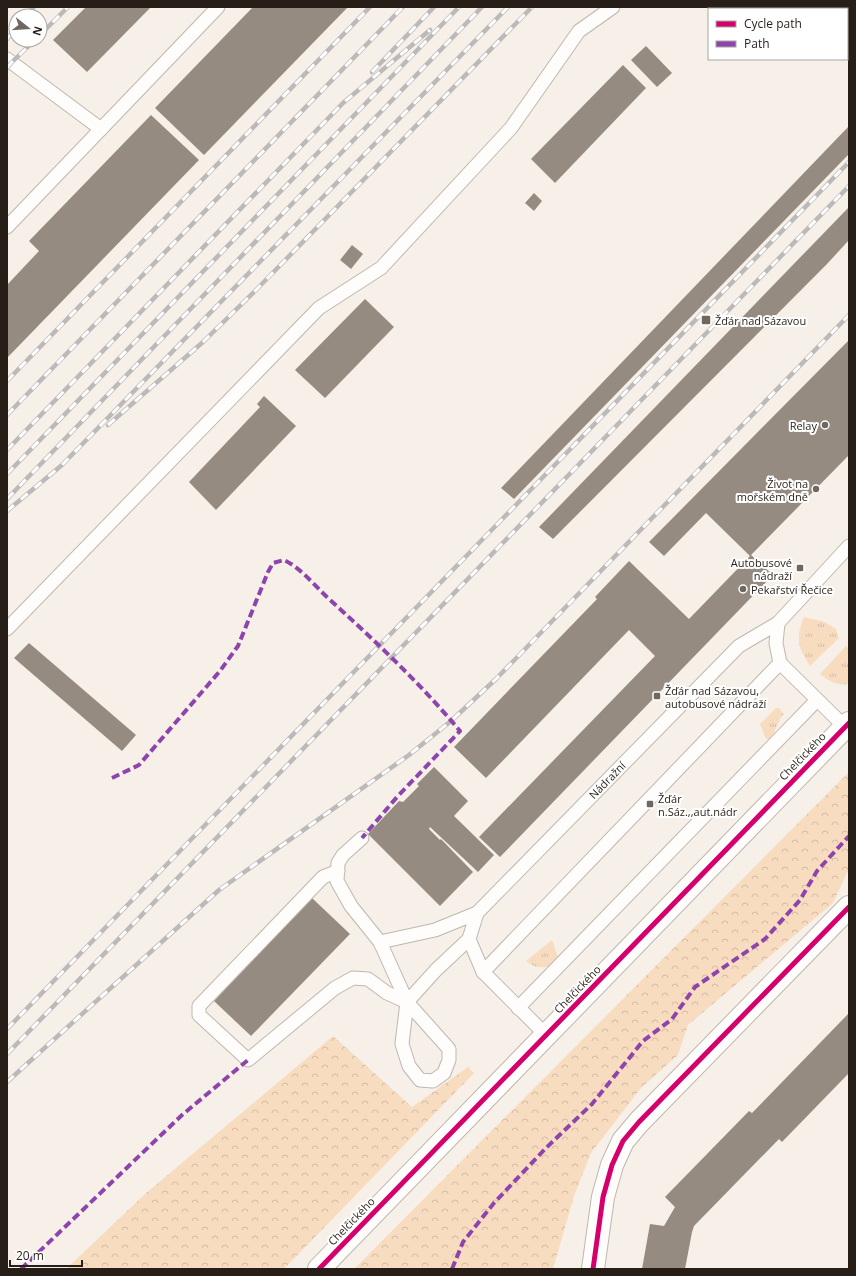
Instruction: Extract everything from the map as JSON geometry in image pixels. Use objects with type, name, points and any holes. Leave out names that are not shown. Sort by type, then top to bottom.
[{"type":"street","name":"Chelčického","points":[[319,1269],[847,725]]},
{"type":"street","points":[[593,1269],[603,1197],[612,1165],[623,1141],[645,1116],[849,907]]},
{"type":"lane","points":[[7,227],[218,7]]},
{"type":"lane","points":[[7,629],[319,308],[381,268],[511,128],[579,31],[613,7]]},
{"type":"lane","points":[[7,59],[101,129]]},
{"type":"lane","name":"Nádražní","points":[[470,939],[477,913],[739,646],[778,623],[849,546]]},
{"type":"lane","points":[[778,623],[776,644],[780,662],[817,700],[847,725]]},
{"type":"lane","points":[[483,972],[780,662]]},
{"type":"lane","points":[[518,1008],[817,700]]},
{"type":"lane","points":[[362,838],[343,855],[338,863],[337,881],[351,906],[380,942],[407,1002],[449,1049],[449,1060],[444,1073],[433,1081],[420,1080],[409,1066],[402,1044],[407,1002],[436,970],[470,939],[483,972],[546,1035]]},
{"type":"lane","points":[[338,871],[323,877],[199,1006],[199,1015],[248,1060],[335,988],[353,978],[368,979],[387,993],[407,1002]]},
{"type":"lane","points":[[380,942],[435,930],[477,913]]},
{"type":"green space","points":[[804,617],[825,622],[836,629],[839,638],[810,666],[800,648],[799,643],[799,631]]},
{"type":"green space","points":[[846,646],[849,649],[849,684],[837,684],[820,674]]},
{"type":"green space","points":[[776,708],[779,708],[784,714],[781,717],[771,739],[766,739],[760,724]]},
{"type":"green space","points":[[849,772],[849,869],[833,903],[688,1025],[678,1055],[641,1088],[591,1153],[574,1196],[553,1269],[354,1269]]},
{"type":"green space","points":[[552,940],[558,957],[552,964],[539,967],[526,961]]},
{"type":"green space","points":[[333,1036],[412,1107],[468,1067],[474,1073],[284,1269],[66,1269],[145,1194]]},
{"type":"building","points":[[86,7],[151,7],[87,72],[53,40]]},
{"type":"building","points":[[253,7],[348,7],[204,155],[155,108]]},
{"type":"building","points":[[646,46],[672,73],[657,87],[631,60]]},
{"type":"building","points":[[623,65],[646,88],[555,183],[531,159]]},
{"type":"building","points":[[151,115],[199,160],[7,358],[7,285],[39,251],[29,241]]},
{"type":"building","points":[[849,126],[849,154],[514,499],[501,488]]},
{"type":"building","points":[[534,193],[542,201],[534,211],[525,203]]},
{"type":"building","points":[[849,207],[849,240],[827,264],[553,539],[539,527]]},
{"type":"building","points":[[352,245],[363,254],[351,269],[340,260]]},
{"type":"building","points":[[365,299],[394,327],[325,398],[295,370]]},
{"type":"building","points":[[849,340],[849,455],[751,555],[773,575],[500,857],[479,837],[655,656],[629,630],[486,778],[454,747],[597,599],[595,597],[629,561],[689,619],[750,556],[706,513],[664,556],[649,542]]},
{"type":"building","points":[[264,396],[296,426],[216,510],[189,482],[260,407],[257,404]]},
{"type":"building","points":[[29,643],[136,735],[122,751],[14,658]]},
{"type":"building","points":[[434,767],[468,801],[454,816],[494,855],[478,872],[430,827],[429,829],[440,840],[441,839],[473,872],[440,906],[368,834],[399,801],[403,802],[419,786],[417,784]]},
{"type":"building","points":[[312,898],[350,934],[251,1036],[214,1001]]},
{"type":"building","points":[[849,1013],[849,1073],[782,1142],[779,1139],[694,1226],[685,1269],[642,1269],[650,1224],[664,1226],[675,1207],[665,1197],[749,1111],[752,1113]]},
{"type":"railway","points":[[48,27],[68,7]]},
{"type":"railway","points":[[7,381],[370,7]]},
{"type":"railway","points":[[7,415],[403,7]]},
{"type":"railway","points":[[372,72],[434,7]]},
{"type":"railway","points":[[7,474],[459,7]]},
{"type":"railway","points":[[7,499],[482,7]]},
{"type":"railway","points":[[7,511],[62,465],[508,7]]},
{"type":"railway","points":[[108,425],[203,342],[257,289],[532,7]]},
{"type":"railway","points":[[7,450],[343,103],[430,30]]},
{"type":"railway","points":[[7,68],[27,48]]},
{"type":"railway","points":[[7,1029],[849,162]]},
{"type":"railway","points":[[7,1054],[849,186]]},
{"type":"railway","points":[[7,1082],[219,890],[409,755],[451,721],[496,679],[849,315]]},
{"type":"marked path","points":[[112,778],[139,765],[220,671],[238,646],[273,563],[284,560],[302,572],[413,679],[460,731],[397,797],[362,838]]},
{"type":"marked path","points":[[452,1269],[463,1242],[494,1203],[546,1148],[592,1104],[643,1041],[672,1019],[695,987],[765,939],[800,900],[817,871],[849,836]]},
{"type":"marked path","points":[[21,1269],[182,1115],[248,1060]]},
{"type":"cycle path","points":[[319,1269],[849,723]]},
{"type":"cycle path","points":[[593,1269],[603,1197],[612,1165],[623,1141],[639,1122],[849,907]]},
{"type":"place","name":"Žďár nad Sázavou","points":[[706,320]]},
{"type":"place","name":"Relay","points":[[825,425]]},
{"type":"place","name":"Život na mořském dně","points":[[816,489]]},
{"type":"place","name":"Autobusové nádraží","points":[[800,568]]},
{"type":"place","name":"Pekařství Řečice","points":[[743,589]]},
{"type":"place","name":"Žďár nad Sázavou, autobusové nádraží","points":[[657,696]]},
{"type":"place","name":"Žďár n.Sáz.,,aut.nádr","points":[[650,804]]}]
